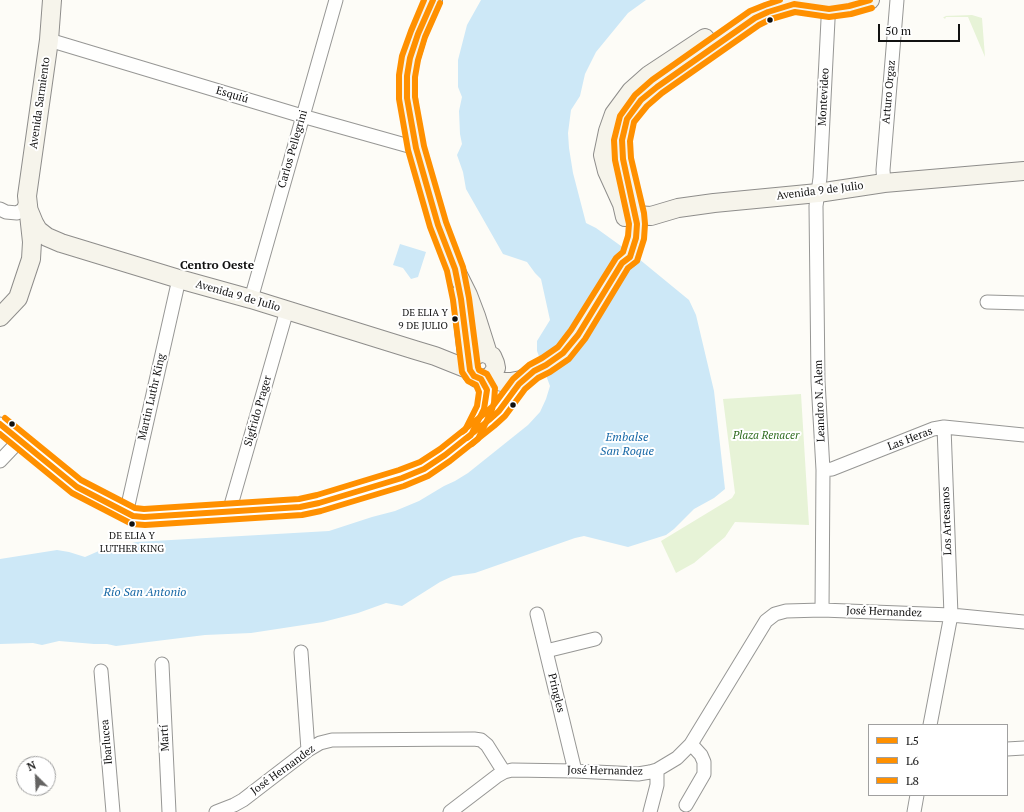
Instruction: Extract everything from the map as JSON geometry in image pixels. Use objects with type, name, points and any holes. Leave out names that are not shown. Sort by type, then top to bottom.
[{"type":"main road","name":"Avenida Sarmiento","points":[[31,259],[32,242],[27,196],[49,40],[52,0]]},
{"type":"main road","points":[[433,0],[418,34],[408,67],[408,98],[416,148],[438,225],[455,269],[461,299],[466,347],[486,370]]},
{"type":"main road","points":[[626,260],[625,226],[622,204],[607,171],[603,155],[608,131],[614,114],[631,91],[649,75],[749,8],[764,0]]},
{"type":"main road","points":[[626,260],[636,238],[636,215],[625,167],[622,140],[627,119],[641,100],[657,87],[755,18],[768,12],[794,4],[829,4],[849,6],[870,0]]},
{"type":"main road","name":"Avenida 9 de Julio","points":[[636,215],[646,216],[691,206],[818,193],[884,183],[1024,171]]},
{"type":"main road","points":[[622,204],[636,215]]},
{"type":"main road","name":"Avenida 9 de Julio","points":[[27,206],[38,230],[47,237],[61,243],[486,370],[516,382],[555,359],[568,347],[578,335],[626,260]]},
{"type":"main road","points":[[626,260],[650,223],[660,214]]},
{"type":"main road","points":[[0,317],[18,298],[31,259],[44,246],[61,243]]},
{"type":"street","name":"Carlos Pellegrini","points":[[251,299],[336,0]]},
{"type":"street","name":"Arturo Orgaz","points":[[884,183],[882,170],[897,0]]},
{"type":"street","name":"Montevideo","points":[[818,193],[829,4]]},
{"type":"street","name":"Esquiú","points":[[49,40],[302,116],[416,148]]},
{"type":"street","name":"Leandro N. Alem","points":[[818,193],[816,206],[818,381],[823,470],[822,610]]},
{"type":"street","points":[[0,209],[6,212],[17,213],[27,206]]},
{"type":"street","name":"Martin Luthr King","points":[[126,514],[179,279]]},
{"type":"street","points":[[987,302],[1024,304]]},
{"type":"street","name":"Sigfrido Prager","points":[[229,512],[287,310]]},
{"type":"street","points":[[486,370],[504,391],[502,407]]},
{"type":"street","points":[[471,435],[486,402],[486,370]]},
{"type":"street","points":[[0,424],[77,487],[126,514],[133,516],[144,517],[300,507],[319,503],[402,478],[424,469],[471,435],[502,407],[519,384],[531,374]]},
{"type":"street","name":"Las Heras","points":[[823,470],[832,469],[933,429],[944,427],[1024,435]]},
{"type":"street","name":"Los Artesanos","points":[[930,724],[951,614],[944,427]]},
{"type":"street","points":[[0,461],[19,441]]},
{"type":"street","name":"José Hernandez","points":[[216,812],[243,800],[308,750],[320,743],[332,740],[481,740],[487,745],[504,772],[512,770],[638,774],[657,770],[676,758],[691,744],[766,622],[775,614],[786,611],[822,610],[951,614],[1024,622]]},
{"type":"street","name":"Pringles","points":[[537,614],[575,771]]},
{"type":"street","points":[[546,651],[594,639]]},
{"type":"street","points":[[301,652],[308,750]]},
{"type":"street","name":"Martí","points":[[162,664],[169,812]]},
{"type":"street","name":"Ibarlucea","points":[[101,671],[114,812]]},
{"type":"street","points":[[686,805],[704,774],[704,762],[701,755],[691,744]]},
{"type":"street","points":[[1008,749],[1024,748]]},
{"type":"street","points":[[650,812],[657,784],[657,770]]},
{"type":"street","points":[[450,812],[496,776],[504,772]]},
{"type":"street","points":[[914,812],[917,796]]},
{"type":"green space","points":[[972,15],[982,18],[985,57],[968,17],[944,16]]},
{"type":"green space","name":"Plaza Renacer","points":[[801,394],[809,525],[735,522],[725,537],[694,563],[676,573],[661,541],[732,498],[735,493],[723,399]]},
{"type":"water","name":"Embalse San Roque","points":[[481,0],[646,0],[628,13],[596,52],[585,74],[580,96],[571,110],[568,133],[573,173],[586,223],[596,228],[639,259],[689,300],[696,315],[714,391],[725,489],[714,498],[694,509],[666,535],[628,547],[584,536],[575,538],[475,573],[453,576],[440,582],[402,606],[386,603],[358,613],[323,622],[251,633],[205,635],[116,646],[107,644],[59,641],[42,645],[33,643],[0,644],[0,559],[57,550],[85,557],[101,550],[116,550],[136,542],[329,531],[395,511],[419,501],[455,481],[468,473],[528,425],[540,412],[550,386],[537,351],[537,341],[550,320],[541,279],[527,262],[503,254],[466,189],[463,172],[457,155],[462,144],[459,111],[462,97],[458,87],[458,60],[467,25]]},
{"type":"water","points":[[400,244],[426,252],[418,277],[411,279],[403,268],[393,265]]},
{"type":"transit line","name":"L6","points":[[424,0],[402,56],[399,75],[399,99],[408,150],[430,227],[447,271],[453,300],[462,372],[468,381],[476,385],[479,392],[477,406],[465,430],[462,432]]},
{"type":"transit line","name":"L5","points":[[433,0],[418,34],[410,58],[407,76],[407,98],[416,148],[438,225],[455,269],[461,299],[470,370],[474,376],[481,379],[487,390],[484,409],[471,435],[467,438]]},
{"type":"transit line","name":"L8","points":[[5,418],[81,480],[135,508],[144,509],[299,499],[399,470],[420,462],[440,449],[493,406],[513,379],[529,365],[558,347],[571,330],[616,258],[623,252],[628,236],[629,224],[615,160],[614,140],[620,116],[635,95],[652,80],[750,11],[780,0]]},
{"type":"transit line","name":"L5","points":[[0,424],[77,487],[133,516],[144,517],[300,507],[319,503],[402,478],[424,469],[445,455],[489,420],[499,411],[519,384],[534,371],[546,365],[563,353],[578,335],[622,263],[630,257],[636,238],[637,224],[623,159],[622,140],[627,119],[641,100],[657,87],[755,18],[768,12],[794,4],[829,9],[849,6],[870,0]]},
{"type":"transit line","name":"L8","points":[[440,3],[425,37],[418,60],[415,77],[415,97],[424,146],[446,222],[463,267],[469,298],[478,367],[479,370],[487,374],[495,388],[494,403],[491,412],[478,439],[472,444]]},
{"type":"transit line","name":"L6","points":[[0,434],[72,493],[132,524],[145,525],[302,515],[321,511],[404,486],[428,476],[450,461],[494,426],[505,416],[525,389],[538,378],[569,359],[585,339],[628,268],[637,261],[644,239],[645,224],[644,213],[631,158],[630,141],[634,122],[647,106],[662,93],[759,25],[771,19],[795,12],[829,17],[851,14],[872,8]]},
{"type":"place","name":"DE ELIA Y 9 DE JULIO","points":[[455,319]]},
{"type":"place","name":"DE ELIA Y LUTHER KING","points":[[132,524]]},
{"type":"district","name":"Centro Oeste","points":[[217,266]]},
{"type":"water label","name":"Río San Antonio","points":[[145,593]]}]
